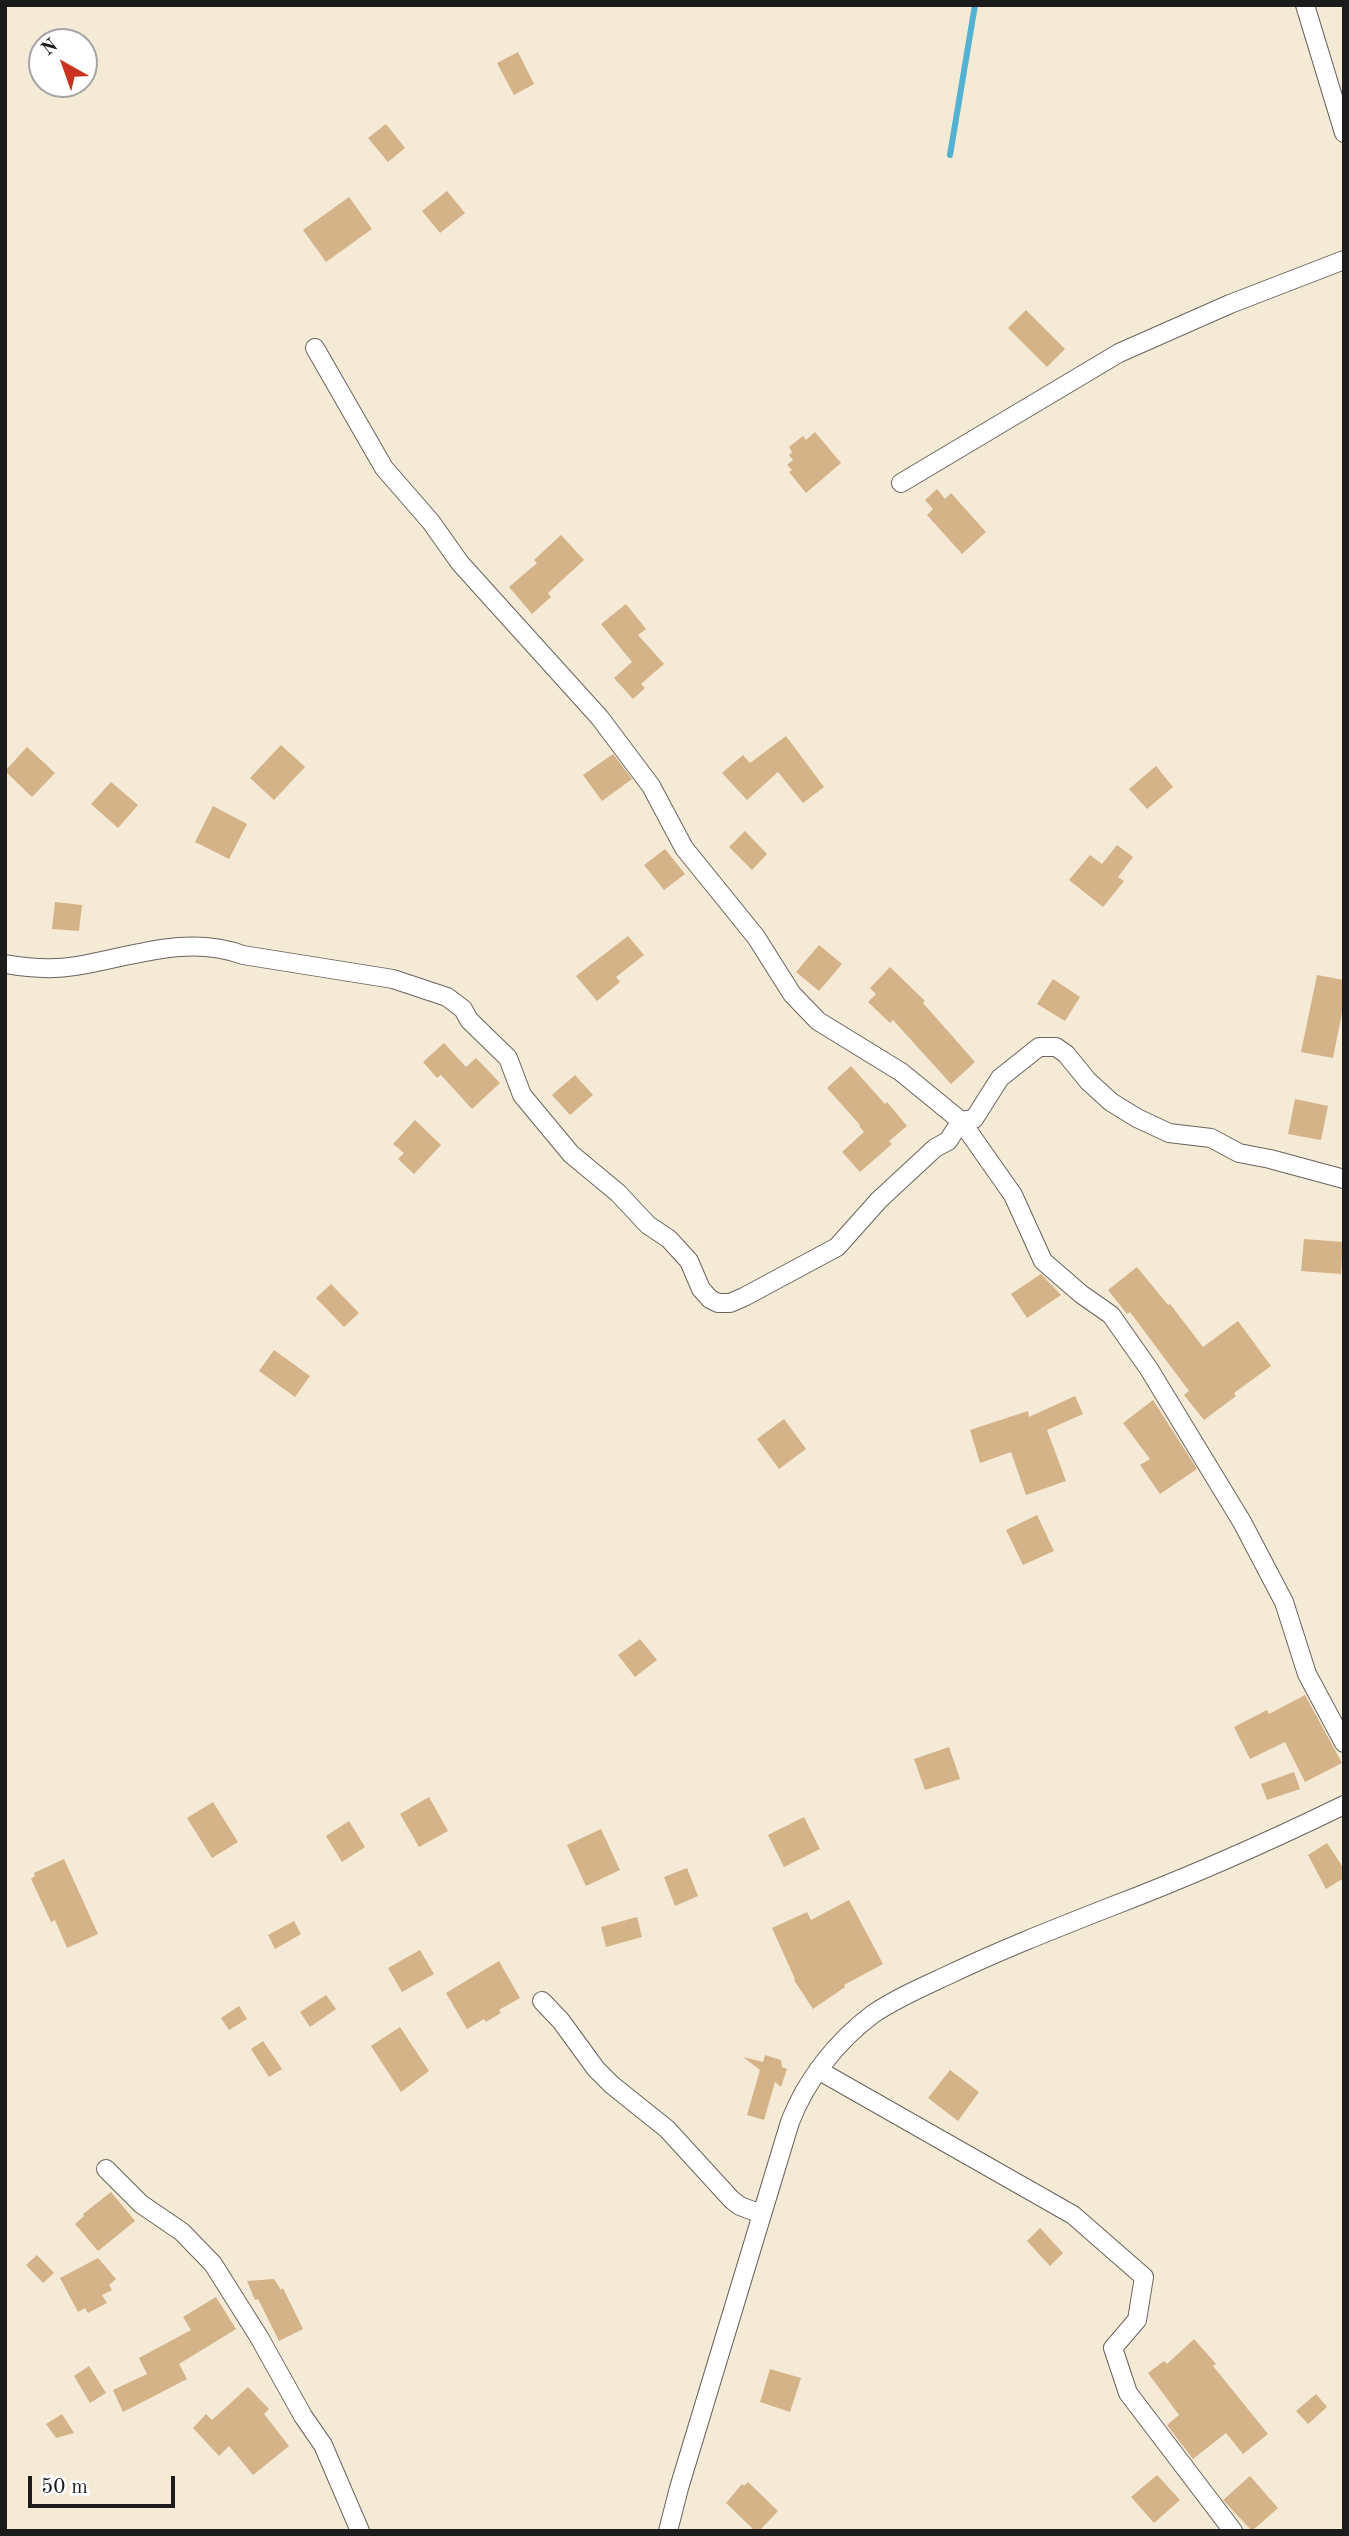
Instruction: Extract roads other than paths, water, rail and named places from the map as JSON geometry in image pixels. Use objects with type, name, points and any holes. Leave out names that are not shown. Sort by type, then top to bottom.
[{"type":"street","points":[[1305,5],[1344,134]]},
{"type":"street","points":[[901,483],[1119,353],[1230,304],[1344,260]]},
{"type":"street","points":[[315,348],[384,468],[431,522],[460,563],[600,718],[651,786],[684,848],[756,937],[792,994],[818,1021],[901,1072],[961,1121],[1013,1195],[1043,1261],[1081,1294],[1111,1315],[1149,1369],[1242,1522],[1284,1602],[1307,1674],[1344,1743]]},
{"type":"street","points":[[5,964],[26,967],[77,966],[187,946],[220,948],[243,955],[393,979],[447,997],[463,1009],[469,1020],[508,1058],[522,1095],[571,1154],[618,1193],[648,1226],[669,1239],[689,1261],[701,1289],[718,1303],[730,1303],[744,1297],[837,1247],[879,1200],[935,1148],[948,1141],[961,1121],[974,1119],[1000,1077],[1039,1047],[1056,1047],[1066,1054],[1088,1081],[1111,1102],[1169,1133],[1212,1138],[1239,1153],[1344,1179]]},
{"type":"street","points":[[668,2531],[678,2488],[798,2101],[818,2070],[836,2049],[873,2015],[902,1997],[1013,1945],[1140,1896],[1344,1805]]},
{"type":"street","points":[[542,2001],[612,2085],[667,2129],[732,2200],[761,2214]]},
{"type":"street","points":[[818,2070],[1073,2215],[1143,2277],[1137,2320],[1113,2348],[1128,2393],[1233,2531]]},
{"type":"street","points":[[106,2169],[141,2204],[182,2232],[213,2264],[323,2445],[360,2531]]},
{"type":"waterway","points":[[950,155],[975,5]]}]
